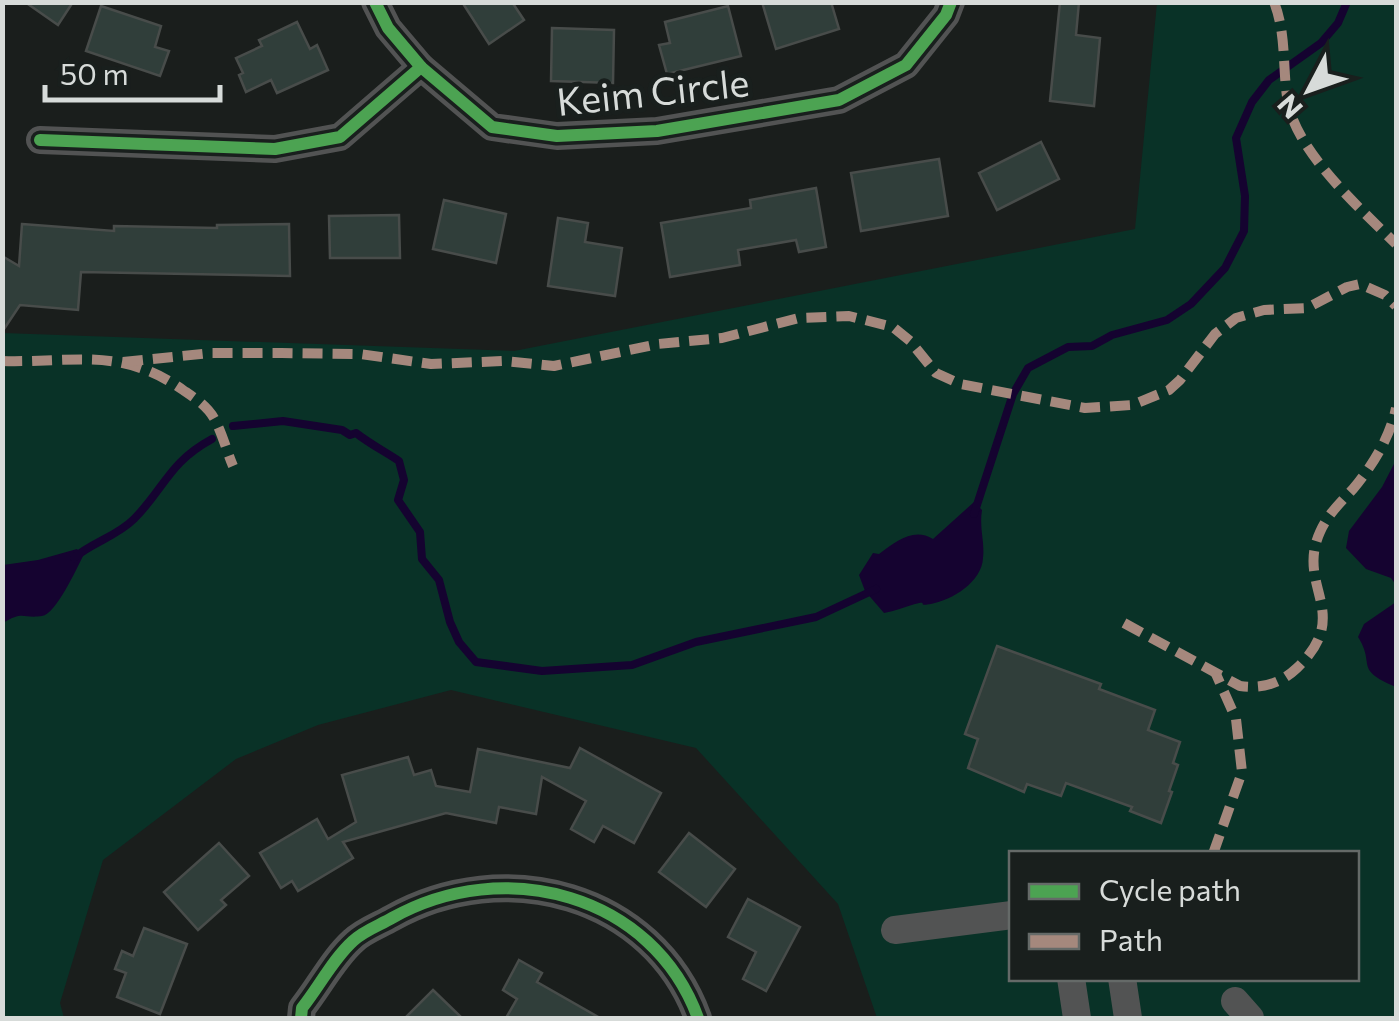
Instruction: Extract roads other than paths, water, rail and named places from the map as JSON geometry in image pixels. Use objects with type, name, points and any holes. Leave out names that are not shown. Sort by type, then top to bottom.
[{"type":"street","name":"Keim Circle","points":[[375,2],[388,28],[421,67],[492,127],[556,136],[657,131],[839,100],[906,65],[952,2]]},
{"type":"street","points":[[40,140],[275,149],[340,137],[421,67]]},
{"type":"street","points":[[301,1018],[302,1008],[353,940],[414,906],[480,888],[532,888],[598,906],[652,946],[686,986],[698,1018]]},
{"type":"street","points":[[894,930],[1009,916]]},
{"type":"street","points":[[1071,981],[1077,1018]]},
{"type":"street","points":[[1122,981],[1128,1018]]},
{"type":"waterway","points":[[974,514],[1013,394],[1028,368],[1068,347],[1092,346],[1112,335],[1167,320],[1191,304],[1225,268],[1244,231],[1245,196],[1236,138],[1252,102],[1269,80],[1321,43],[1338,23],[1347,2]]},
{"type":"waterway","points":[[233,426],[283,421],[342,430],[350,435],[356,433],[399,461],[404,480],[398,500],[420,532],[422,559],[439,580],[459,642],[476,662],[542,671],[632,665],[696,642],[816,617],[876,589]]},
{"type":"waterway","points":[[74,558],[127,525],[176,467],[212,439]]}]
